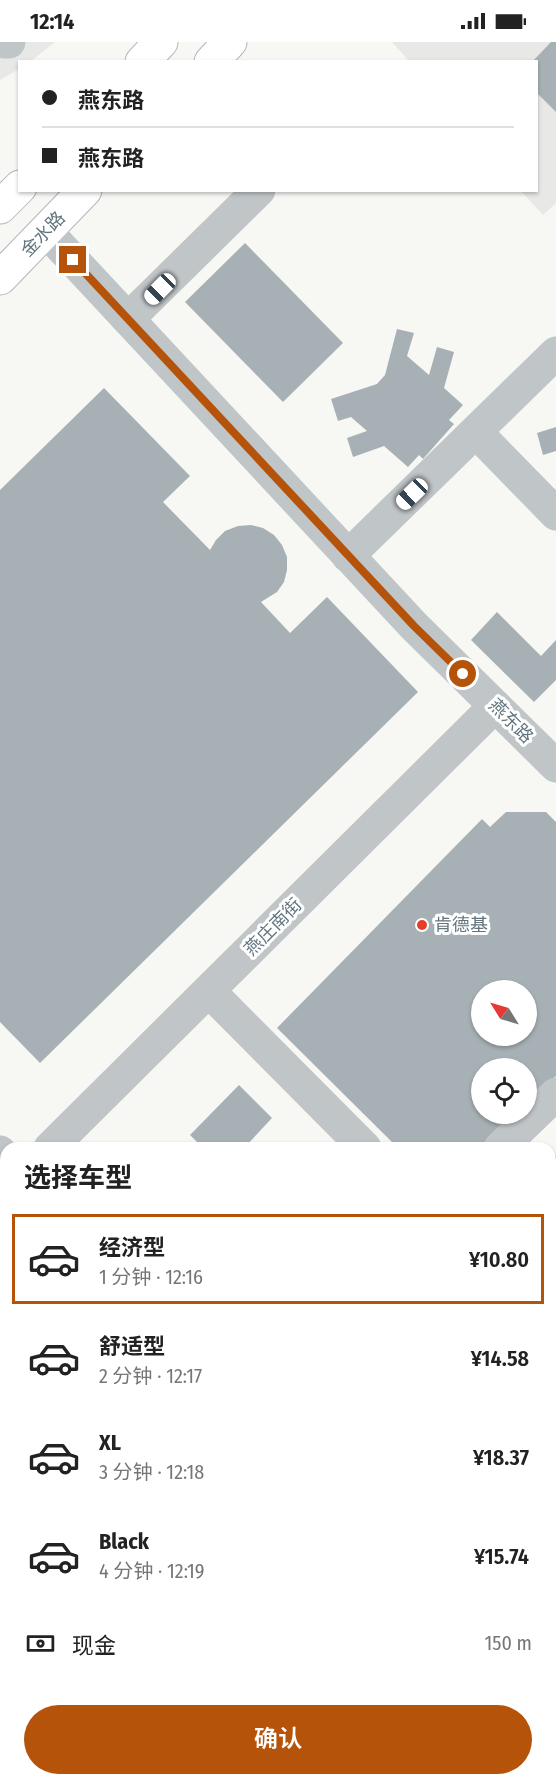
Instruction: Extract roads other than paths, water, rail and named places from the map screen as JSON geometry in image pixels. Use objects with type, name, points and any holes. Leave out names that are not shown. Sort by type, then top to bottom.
[{"type":"main road","points":[[144,60],[161,42]]},
{"type":"main road","points":[[213,60],[230,42]]},
{"type":"main road","name":"金水路","points":[[0,278],[83,192]]},
{"type":"street","points":[[4,42],[9,42]]},
{"type":"street","points":[[128,320],[256,192]]},
{"type":"street","name":"燕东路","points":[[46,231],[414,626],[495,706],[552,754]]},
{"type":"street","points":[[348,556],[556,353]]},
{"type":"street","points":[[476,432],[556,514]]},
{"type":"street","name":"燕庄南街","points":[[56,1142],[495,706]]},
{"type":"street","points":[[209,991],[358,1142]]},
{"type":"street","points":[[506,1142],[556,1094]]},
{"type":"place","name":"肯德基","points":[[422,925]]}]
